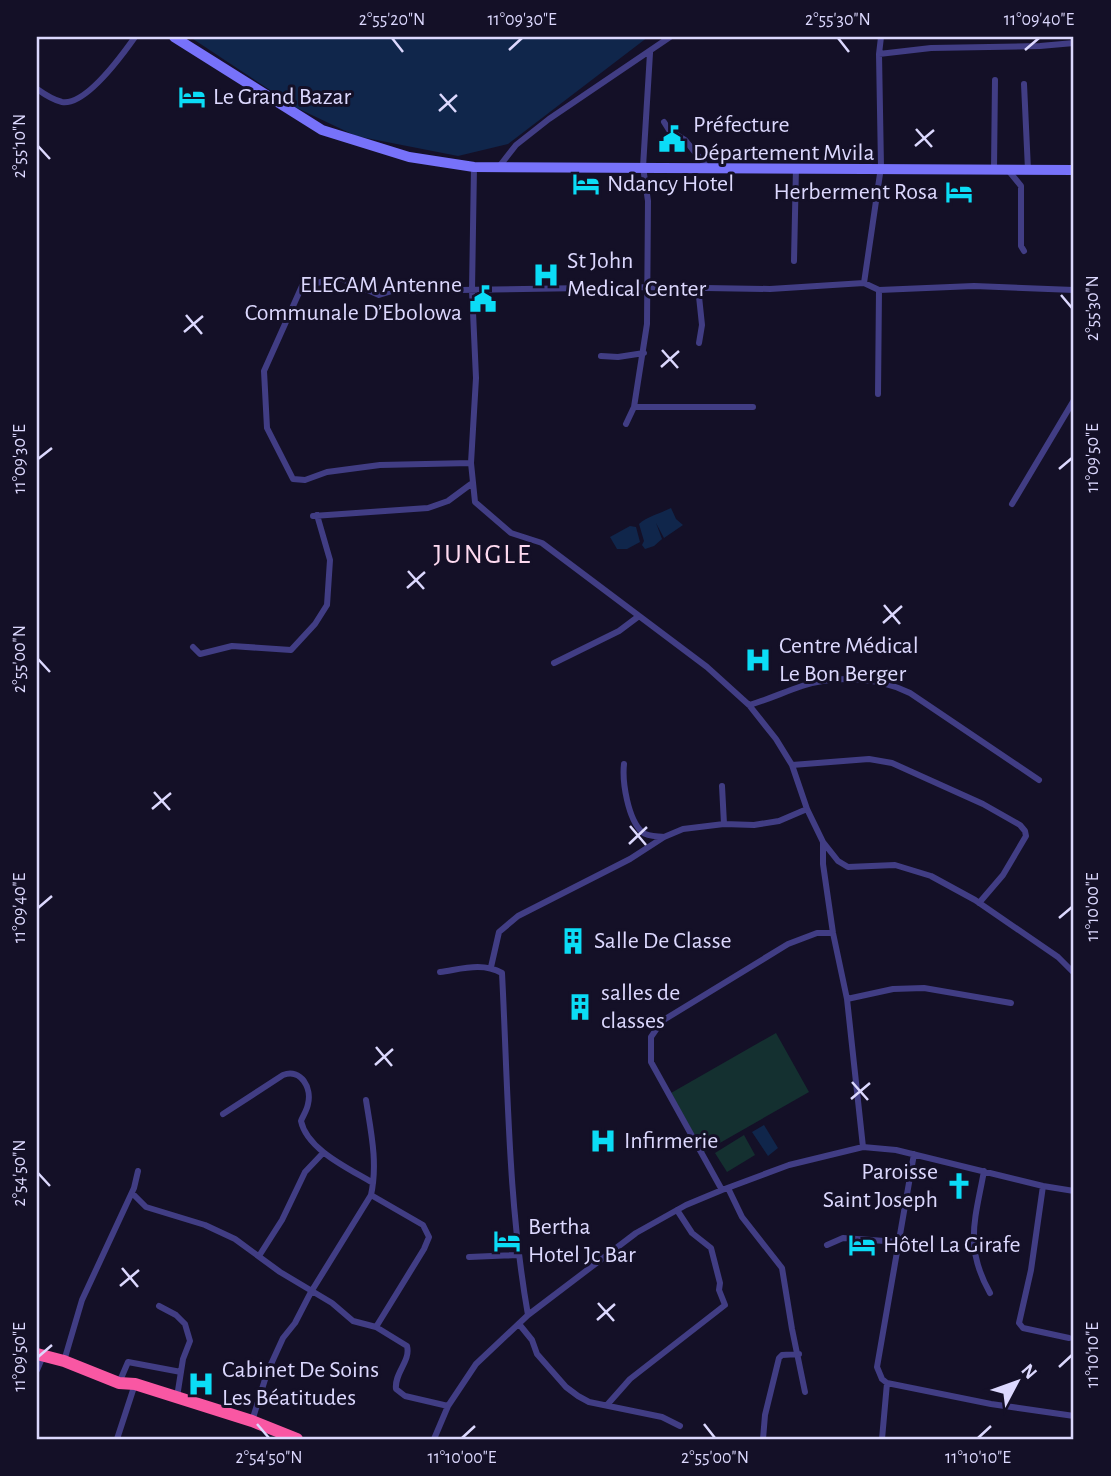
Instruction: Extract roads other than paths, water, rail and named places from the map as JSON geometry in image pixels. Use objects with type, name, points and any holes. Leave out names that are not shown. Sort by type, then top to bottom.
[{"type":"highway","points":[[40,1355],[64,1361],[119,1383],[135,1384],[252,1421],[297,1439]]},
{"type":"street","points":[[37,89],[65,103],[72,100],[96,85],[118,62],[135,37]]},
{"type":"street","points":[[174,37],[323,130],[409,157],[474,167],[1074,170]]},
{"type":"street","points":[[498,168],[516,145],[550,119],[670,37]]},
{"type":"street","points":[[864,282],[881,167],[881,37]]},
{"type":"street","points":[[879,54],[931,48],[1074,43]]},
{"type":"street","points":[[626,424],[634,407],[647,324],[648,201],[643,167],[650,52]]},
{"type":"street","points":[[994,169],[995,79]]},
{"type":"street","points":[[1024,84],[1028,170]]},
{"type":"street","points":[[664,122],[669,131],[685,140],[707,167]]},
{"type":"street","points":[[474,167],[472,290],[476,378],[471,484],[475,502],[511,533],[542,543],[707,667],[749,705],[776,738],[792,765],[807,809],[823,842],[842,864],[848,867],[895,865],[913,869],[979,903],[1058,957],[1074,973]]},
{"type":"street","points":[[794,261],[796,167]]},
{"type":"street","points":[[1007,168],[1021,186],[1021,246],[1024,251]]},
{"type":"street","points":[[471,463],[380,465],[327,472],[305,480],[293,479],[267,428],[264,371],[302,286],[340,278],[379,295],[392,291],[647,286],[769,289],[864,282],[878,290],[974,286],[1074,290]]},
{"type":"street","points":[[698,287],[702,325],[699,342]]},
{"type":"street","points":[[878,290],[878,394]]},
{"type":"street","points":[[601,356],[618,357],[644,353]]},
{"type":"street","points":[[1012,504],[1074,400]]},
{"type":"street","points":[[634,407],[753,407]]},
{"type":"street","points":[[193,647],[200,654],[232,646],[290,650],[327,605],[330,561],[315,516],[428,509],[448,501],[471,484]]},
{"type":"street","points":[[554,663],[619,631],[639,616]]},
{"type":"street","points":[[749,705],[803,686],[859,679],[891,684],[1039,780]]},
{"type":"street","points":[[792,765],[869,759],[892,763],[983,804],[1020,825],[1026,836],[1003,875],[979,903]]},
{"type":"street","points":[[624,764],[622,780],[635,821],[643,833],[649,836],[664,836]]},
{"type":"street","points":[[722,786],[724,824]]},
{"type":"street","points":[[491,967],[499,932],[518,916],[629,859],[664,836],[683,829],[779,821],[807,809]]},
{"type":"street","points":[[823,842],[823,864],[846,999],[863,1147]]},
{"type":"street","points":[[806,1392],[782,1268],[742,1217],[725,1189],[651,1062],[649,1047],[651,1037],[662,1021],[788,944],[817,933],[833,933]]},
{"type":"street","points":[[440,972],[479,966],[491,967],[502,974],[504,1061],[517,1255],[528,1315]]},
{"type":"street","points":[[846,999],[893,989],[924,988],[1011,1003]]},
{"type":"street","points":[[223,1114],[283,1075],[296,1074],[304,1081],[308,1092],[309,1102],[301,1121],[302,1126],[323,1153],[373,1183]]},
{"type":"street","points":[[252,1421],[279,1347],[371,1195],[374,1151],[366,1100]]},
{"type":"street","points":[[434,1439],[449,1406],[477,1364],[528,1315],[636,1233],[677,1210],[725,1189],[789,1165],[863,1147],[915,1154],[1074,1191]]},
{"type":"street","points":[[259,1256],[282,1220],[305,1172],[323,1153]]},
{"type":"street","points":[[915,1154],[877,1367],[881,1379],[887,1383],[991,1404],[1074,1416]]},
{"type":"street","points":[[64,1361],[82,1300],[132,1193],[138,1171]]},
{"type":"street","points":[[984,1171],[972,1235],[982,1281],[989,1293]]},
{"type":"street","points":[[1043,1185],[1031,1270],[1019,1323],[1023,1328],[1069,1338]]},
{"type":"street","points":[[132,1193],[146,1207],[205,1225],[235,1239],[311,1292],[332,1303],[353,1321],[376,1327],[408,1349],[395,1381],[396,1389],[400,1393],[449,1406]]},
{"type":"street","points":[[371,1195],[422,1225],[429,1237],[376,1327]]},
{"type":"street","points":[[607,1405],[630,1379],[725,1305],[719,1290],[720,1283],[711,1248],[692,1233],[677,1210]]},
{"type":"street","points":[[827,1245],[843,1238],[899,1242]]},
{"type":"street","points":[[469,1257],[517,1255]]},
{"type":"street","points":[[159,1306],[176,1315],[185,1324],[190,1342],[183,1359],[177,1397]]},
{"type":"street","points":[[519,1324],[532,1340],[537,1354],[571,1392],[589,1402],[662,1417],[680,1426]]},
{"type":"street","points":[[764,1439],[765,1415],[779,1358],[782,1355],[799,1354]]},
{"type":"street","points":[[37,1370],[40,1355]]},
{"type":"street","points":[[119,1383],[128,1362],[181,1372]]},
{"type":"street","points":[[882,1439],[887,1383]]},
{"type":"street","points":[[117,1439],[135,1384]]},
{"type":"water","points":[[190,37],[648,37],[508,144],[458,156],[356,136],[297,108]]},
{"type":"water","points":[[671,508],[676,519],[683,525],[664,538],[656,523],[662,539],[645,549],[639,524]]},
{"type":"water","points":[[630,526],[636,527],[640,542],[627,549],[617,549],[610,537]]},
{"type":"water","points":[[764,1125],[778,1148],[768,1156],[752,1132]]},
{"type":"place","name":"Le Grand Bazar","points":[[192,97]]},
{"type":"place","name":"Préfecture Département Mvila","points":[[672,139]]},
{"type":"place","name":"Ndancy Hotel","points":[[586,184]]},
{"type":"place","name":"Herberment Rosa","points":[[959,192]]},
{"type":"place","name":"St John Medical Center","points":[[546,275]]},
{"type":"place","name":"ELECAM Antenne Communale D’Ebolowa","points":[[483,299]]},
{"type":"place","name":"Centre Médical Le Bon Berger","points":[[758,660]]},
{"type":"place","name":"Salle De Classe","points":[[573,941]]},
{"type":"place","name":"salles de classes","points":[[580,1007]]},
{"type":"place","name":"Infirmerie","points":[[603,1141]]},
{"type":"place","name":"Paroisse Saint Joseph","points":[[959,1186]]},
{"type":"place","name":"Bertha Hotel Jc Bar","points":[[507,1241]]},
{"type":"place","name":"Hôtel La Girafe","points":[[862,1245]]},
{"type":"place","name":"Cabinet De Soins Les Béatitudes","points":[[201,1384]]},
{"type":"district","name":"JUNGLE","points":[[483,555]]}]
